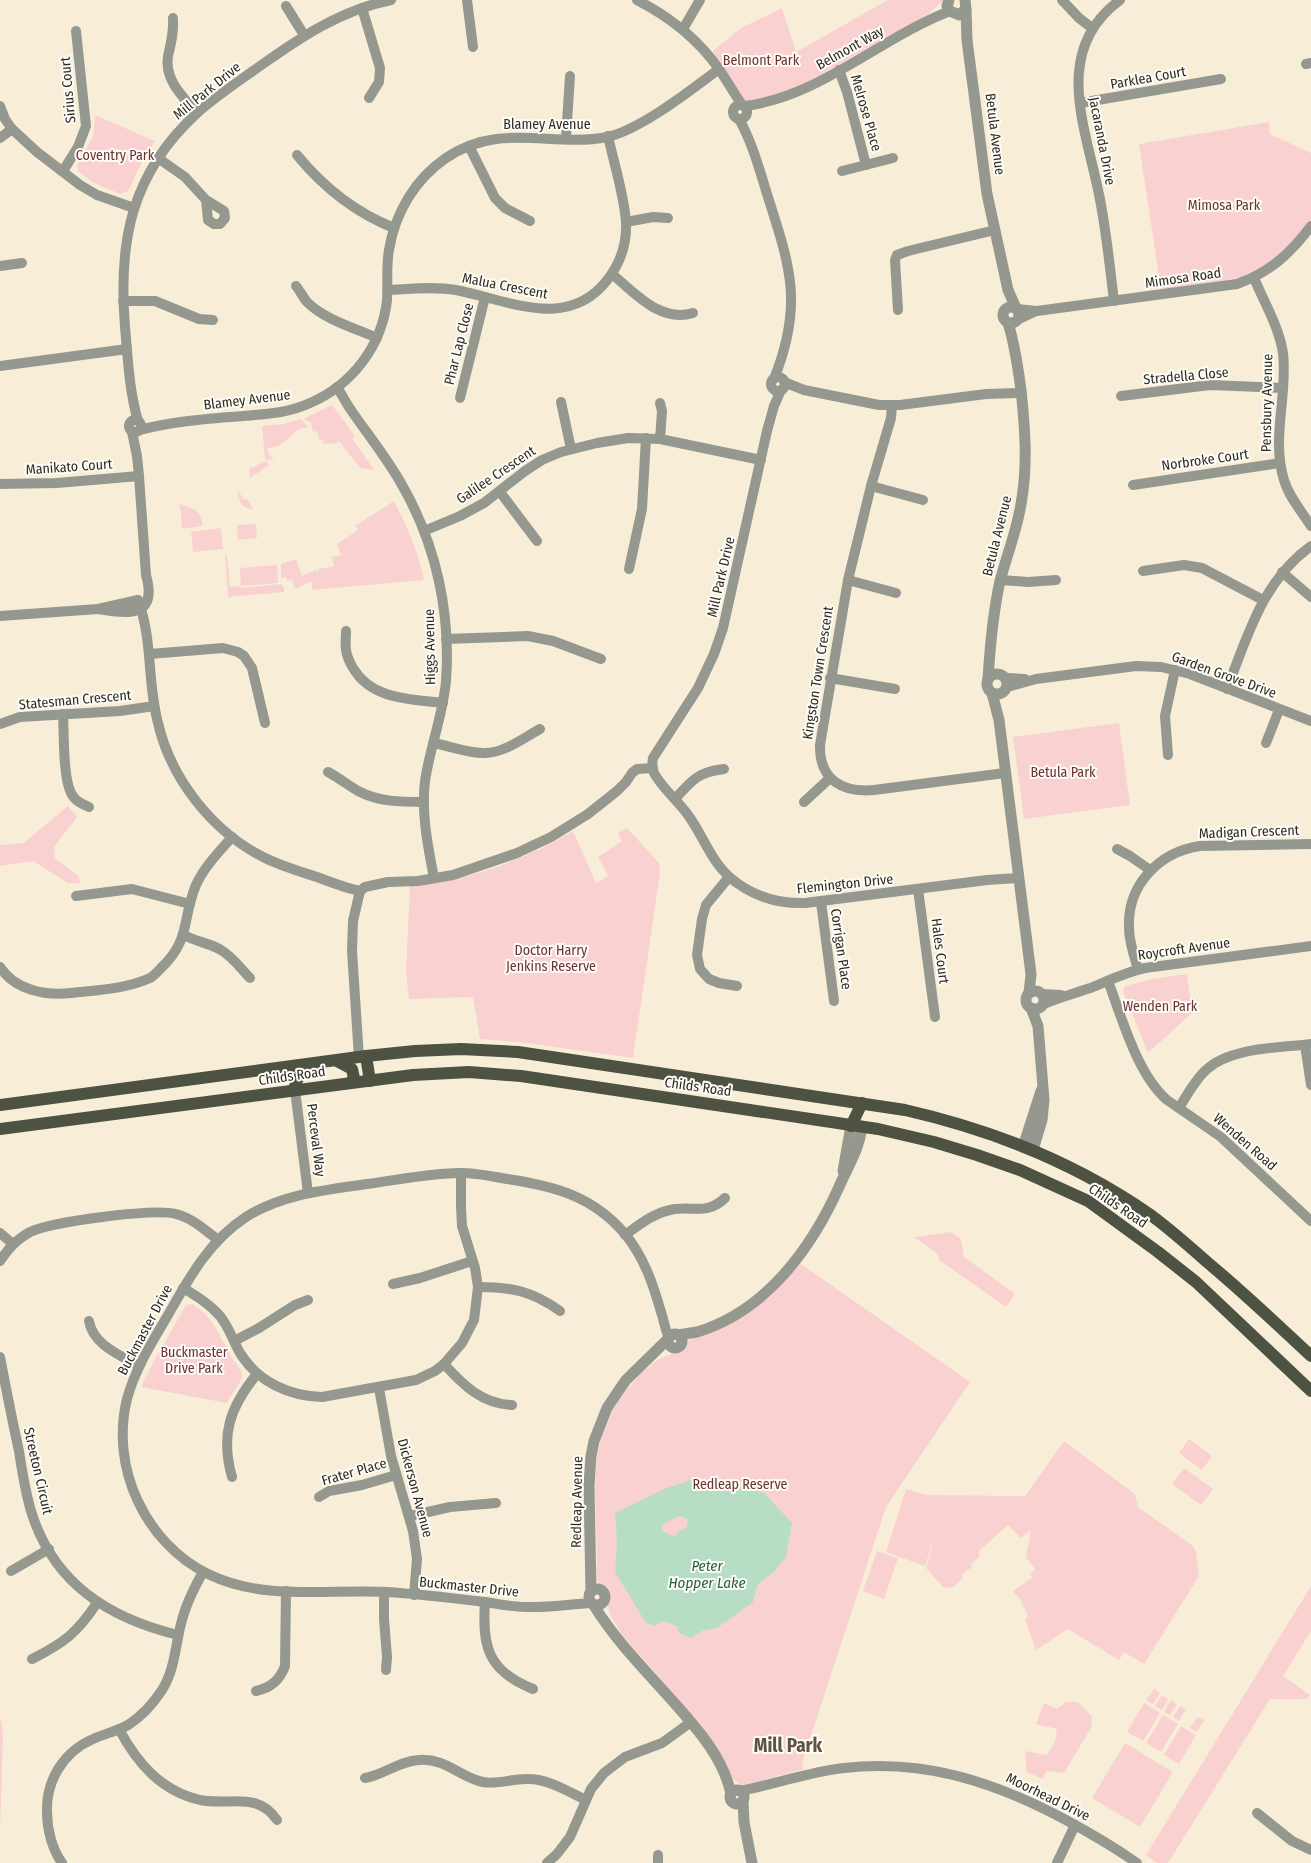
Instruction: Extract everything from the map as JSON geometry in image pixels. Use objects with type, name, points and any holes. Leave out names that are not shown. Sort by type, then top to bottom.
[{"type":"main road","name":"Childs Road","points":[[0,1105],[363,1057],[414,1051],[461,1049],[518,1052],[862,1103],[937,1117],[1028,1148],[1103,1185],[1128,1200],[1169,1228],[1311,1356]]},
{"type":"main road","points":[[337,1061],[352,1068],[354,1078],[361,1082],[363,1057]]},
{"type":"main road","points":[[295,1090],[295,1084],[300,1076],[312,1064]]},
{"type":"main road","name":"Childs Road","points":[[0,1129],[414,1075],[470,1072],[521,1076],[857,1126],[934,1142],[1020,1170],[1088,1202],[1158,1252],[1204,1289],[1311,1392]]},
{"type":"main road","points":[[857,1126],[862,1103]]},
{"type":"main road","points":[[1020,1170],[1028,1148]]},
{"type":"street","name":"Mill Park Drive","points":[[141,604],[146,576],[136,426],[127,350],[122,270],[134,208],[158,158],[171,140],[197,113],[304,35],[332,20],[362,8],[391,0]]},
{"type":"street","points":[[467,0],[473,47]]},
{"type":"street","name":"Mill Park Drive","points":[[637,0],[683,29],[701,46],[718,69],[742,111],[782,241],[790,274],[792,307],[779,385],[730,605],[708,669],[690,702],[653,758],[649,769]]},
{"type":"street","points":[[683,29],[700,0]]},
{"type":"street","points":[[1062,0],[1079,18],[1092,28]]},
{"type":"street","name":"Jacaranda Drive","points":[[1114,301],[1101,206],[1090,160],[1077,78],[1081,52],[1092,28],[1100,17],[1120,0]]},
{"type":"street","points":[[286,6],[304,35]]},
{"type":"street","name":"Belmont Way","points":[[742,111],[804,89],[956,6]]},
{"type":"street","name":"Betula Avenue","points":[[956,6],[967,40],[987,194],[1013,315],[1014,344],[1021,390],[1026,445],[1019,518],[1001,580],[994,613],[988,688],[1002,685]]},
{"type":"street","points":[[362,8],[380,68],[379,82],[369,98]]},
{"type":"street","points":[[173,18],[174,30],[168,56],[168,71],[173,84],[197,113]]},
{"type":"street","name":"Sirius Court","points":[[62,171],[78,147],[86,126],[76,31]]},
{"type":"street","name":"Blamey Avenue","points":[[136,426],[281,412],[311,403],[335,389],[360,366],[377,338],[385,313],[388,290],[388,251],[394,228],[410,194],[428,173],[447,157],[469,146],[510,136],[584,139],[608,136],[627,130],[642,123],[718,69]]},
{"type":"street","name":"Melrose Place","points":[[839,70],[847,92],[866,165]]},
{"type":"street","points":[[566,138],[570,76]]},
{"type":"street","name":"Parklea Court","points":[[1080,103],[1221,79]]},
{"type":"street","points":[[0,106],[5,119],[12,129],[37,152],[93,193],[134,208]]},
{"type":"street","points":[[0,138],[12,129]]},
{"type":"street","name":"Malua Crescent","points":[[388,290],[440,288],[532,308],[548,309],[563,308],[584,300],[595,293],[612,274],[623,252],[626,234],[626,222],[608,136]]},
{"type":"street","points":[[469,146],[495,198],[505,208],[530,221]]},
{"type":"street","points":[[297,155],[326,188],[346,204],[394,228]]},
{"type":"street","points":[[158,158],[185,177],[206,200]]},
{"type":"street","name":"Melrose Place","points":[[842,171],[893,158]]},
{"type":"street","points":[[626,222],[653,217],[668,218]]},
{"type":"street","name":"Mimosa Road","points":[[1013,315],[1228,286],[1254,278],[1270,268],[1287,255],[1311,226]]},
{"type":"street","points":[[898,310],[895,260],[897,255],[908,250],[995,230]]},
{"type":"street","points":[[0,266],[22,263]]},
{"type":"street","points":[[612,274],[654,308],[674,315],[693,313]]},
{"type":"street","name":"Pensbury Avenue","points":[[1254,278],[1281,344],[1284,360],[1279,444],[1280,463],[1286,486],[1311,526]]},
{"type":"street","points":[[296,286],[307,302],[320,311],[377,338]]},
{"type":"street","name":"Phar Lap Close","points":[[460,398],[485,297]]},
{"type":"street","points":[[123,301],[155,301],[199,319],[213,320]]},
{"type":"street","points":[[0,366],[127,350]]},
{"type":"street","points":[[779,385],[866,403],[889,405],[1021,390]]},
{"type":"street","name":"Stradella Close","points":[[1121,396],[1210,385],[1283,388]]},
{"type":"street","name":"Higgs Avenue","points":[[335,389],[397,475],[408,495],[424,531],[440,587],[446,639],[446,681],[443,703],[425,781],[424,802],[433,876]]},
{"type":"street","points":[[561,402],[571,449]]},
{"type":"street","points":[[660,403],[662,412],[660,439]]},
{"type":"street","name":"Kingston Town Crescent","points":[[830,778],[821,762],[820,752],[830,678],[848,580],[871,486],[887,426],[891,418],[889,405]]},
{"type":"street","points":[[629,569],[642,509],[646,438]]},
{"type":"street","name":"Galilee Crescent","points":[[424,531],[471,511],[500,492],[534,465],[552,455],[618,439],[660,439],[761,460]]},
{"type":"street","name":"Norbroke Court","points":[[1133,485],[1280,463]]},
{"type":"street","name":"Manikato Court","points":[[0,484],[49,484],[139,476]]},
{"type":"street","points":[[871,486],[923,500]]},
{"type":"street","points":[[500,492],[537,541]]},
{"type":"street","points":[[1227,689],[1263,600],[1282,572],[1311,546]]},
{"type":"street","points":[[1143,570],[1184,565],[1202,568],[1263,600]]},
{"type":"street","points":[[1282,572],[1311,596]]},
{"type":"street","points":[[848,580],[896,593]]},
{"type":"street","points":[[1001,580],[1028,582],[1056,580]]},
{"type":"street","points":[[0,616],[141,604],[149,641],[154,706],[162,739],[178,773],[203,809],[246,847],[280,865],[316,877],[349,880],[357,889],[352,969],[363,1057]]},
{"type":"street","points":[[346,631],[346,650],[349,661],[357,675],[370,688],[395,697],[443,703]]},
{"type":"street","points":[[446,639],[528,636],[553,641],[601,659]]},
{"type":"street","name":"Betula Avenue","points":[[992,646],[1002,685],[998,720],[1004,773],[1031,974],[1038,1000]]},
{"type":"street","points":[[150,654],[223,648],[238,652],[244,656],[252,668],[265,724]]},
{"type":"street","name":"Garden Grove Drive","points":[[1002,685],[1136,666],[1154,666],[1175,670],[1311,721]]},
{"type":"street","points":[[1168,755],[1165,716],[1175,670]]},
{"type":"street","points":[[830,678],[895,689]]},
{"type":"street","name":"Statesman Crescent","points":[[0,724],[20,717],[120,711],[154,706]]},
{"type":"street","points":[[1266,743],[1279,710]]},
{"type":"street","points":[[63,714],[69,787],[75,799],[89,807]]},
{"type":"street","points":[[434,743],[482,754],[490,753],[502,749],[540,729]]},
{"type":"street","points":[[675,798],[699,775],[709,770],[724,768]]},
{"type":"street","points":[[357,889],[399,880],[418,881],[465,870],[503,858],[551,837],[588,814],[626,782],[632,773],[638,769],[649,769]]},
{"type":"street","name":"Flemington Drive","points":[[649,769],[690,817],[711,856],[730,877],[747,890],[771,900],[792,904],[821,902],[1018,875]]},
{"type":"street","points":[[328,772],[367,795],[394,802],[424,802]]},
{"type":"street","points":[[804,802],[830,778],[847,789],[864,791],[1004,773]]},
{"type":"street","points":[[0,967],[3,980],[38,992],[51,994],[65,994],[133,984],[152,977],[176,951],[184,935],[190,904],[200,877],[232,836]]},
{"type":"street","name":"Madigan Crescent","points":[[1138,969],[1129,936],[1129,915],[1135,892],[1150,870],[1167,857],[1191,847],[1311,844]]},
{"type":"street","points":[[1117,849],[1150,870]]},
{"type":"street","points":[[730,877],[706,905],[697,955],[700,969],[709,979],[737,986]]},
{"type":"street","points":[[76,896],[132,889],[190,904]]},
{"type":"street","name":"Hales Court","points":[[918,889],[935,1017]]},
{"type":"street","name":"Corrigan Place","points":[[821,902],[834,1001]]},
{"type":"street","points":[[184,935],[221,950],[234,960],[250,978]]},
{"type":"street","name":"Roycroft Avenue","points":[[1038,1000],[1080,991],[1138,969],[1311,946]]},
{"type":"street","name":"Wenden Road","points":[[1108,981],[1144,1071],[1160,1094],[1222,1137],[1311,1222]]},
{"type":"street","points":[[1028,1148],[1042,1120],[1044,1100],[1038,1026],[1038,1000]]},
{"type":"street","points":[[1179,1108],[1208,1068],[1224,1058],[1242,1053],[1308,1044],[1311,1084]]},
{"type":"street","name":"Perceval Way","points":[[295,1090],[308,1193]]},
{"type":"street","points":[[674,1340],[696,1332],[740,1311],[768,1290],[802,1254],[820,1228],[855,1155],[857,1126]]},
{"type":"street","points":[[183,1288],[213,1308],[226,1325],[244,1358],[257,1374],[286,1391],[309,1396],[332,1396],[416,1380],[435,1371],[454,1354],[470,1331],[477,1309],[478,1287],[462,1226],[461,1173]]},
{"type":"street","name":"Buckmaster Drive","points":[[595,1597],[567,1604],[528,1607],[384,1592],[266,1590],[241,1586],[203,1572],[175,1552],[155,1530],[142,1510],[130,1482],[124,1454],[123,1426],[128,1396],[139,1366],[198,1263],[218,1240],[245,1218],[258,1210],[283,1200],[308,1193],[439,1175],[461,1173],[532,1182],[563,1191],[598,1210],[625,1235],[646,1267],[662,1314],[674,1340]]},
{"type":"street","points":[[625,1235],[656,1214],[672,1210],[707,1209],[725,1198]]},
{"type":"street","points":[[0,1261],[13,1244],[28,1233],[48,1226],[160,1212],[179,1215],[189,1219],[218,1240]]},
{"type":"street","points":[[0,1233],[13,1244]]},
{"type":"street","points":[[394,1284],[420,1278],[472,1261]]},
{"type":"street","points":[[478,1287],[508,1288],[528,1293],[545,1301],[560,1312]]},
{"type":"street","points":[[234,1341],[260,1328],[295,1305],[308,1300]]},
{"type":"street","points":[[89,1321],[92,1332],[101,1343],[139,1366]]},
{"type":"street","name":"Redleap Avenue","points":[[674,1340],[646,1361],[626,1380],[604,1416],[594,1441],[589,1485],[591,1570],[595,1597],[613,1633],[691,1722],[704,1739],[739,1796],[752,1863]]},
{"type":"street","name":"Streeton Circuit","points":[[0,1357],[28,1497],[36,1524],[49,1549],[69,1578],[97,1602],[138,1624],[178,1635]]},
{"type":"street","points":[[444,1364],[464,1385],[482,1398],[498,1404],[512,1405]]},
{"type":"street","points":[[232,1477],[227,1454],[227,1431],[234,1409],[246,1388],[257,1374]]},
{"type":"street","name":"Dickerson Avenue","points":[[379,1388],[396,1475],[410,1516],[417,1559],[414,1595]]},
{"type":"street","name":"Frater Place","points":[[319,1497],[329,1491],[362,1485],[396,1475]]},
{"type":"street","points":[[410,1516],[450,1506],[496,1503]]},
{"type":"street","points":[[11,1571],[49,1549]]},
{"type":"street","points":[[62,1863],[52,1842],[47,1816],[48,1795],[54,1775],[60,1765],[75,1750],[93,1739],[119,1729],[147,1710],[163,1688],[173,1664],[178,1635],[188,1603],[203,1572]]},
{"type":"street","points":[[256,1691],[274,1684],[285,1666],[286,1591]]},
{"type":"street","points":[[384,1592],[386,1670]]},
{"type":"street","points":[[32,1659],[62,1643],[73,1634],[85,1621],[97,1602]]},
{"type":"street","points":[[485,1602],[484,1631],[487,1646],[493,1660],[504,1674],[512,1680],[533,1689]]},
{"type":"street","points":[[547,1863],[557,1854],[570,1837],[586,1800],[597,1781],[618,1761],[662,1743],[691,1722]]},
{"type":"street","points":[[119,1729],[147,1771],[165,1785],[200,1800],[259,1803],[269,1809],[277,1820]]},
{"type":"street","points":[[365,1778],[378,1775],[407,1761],[428,1760],[449,1766],[481,1781],[499,1783],[520,1779],[538,1780],[586,1800]]},
{"type":"street","name":"Moorhead Drive","points":[[739,1796],[801,1775],[842,1768],[877,1766],[920,1768],[960,1775],[1033,1802],[1112,1846],[1137,1863]]},
{"type":"street","points":[[1257,1813],[1292,1841],[1311,1850]]},
{"type":"street","points":[[1057,1863],[1075,1825]]},
{"type":"green space","name":"Belmont Park","points":[[888,0],[944,0],[928,14],[802,85],[759,100],[744,101],[713,51],[741,28],[782,8],[796,52]]},
{"type":"green space","name":"Coventry Park","points":[[95,115],[155,141],[128,191],[120,194],[94,183],[79,172],[77,165],[93,136]]},
{"type":"green space","name":"Mimosa Park","points":[[1269,122],[1270,134],[1311,153],[1311,219],[1294,242],[1262,268],[1240,278],[1161,290],[1139,144]]},
{"type":"green space","points":[[332,405],[355,436],[352,438],[374,470],[360,468],[339,441],[333,445],[333,443],[324,444],[323,440],[319,440],[317,431],[313,432],[311,423],[305,420],[305,418]]},
{"type":"green space","points":[[301,419],[308,427],[299,429],[279,446],[267,448],[268,453],[274,459],[265,460],[262,426],[283,424]]},
{"type":"green space","points":[[266,461],[269,465],[250,478],[249,469]]},
{"type":"green space","points":[[238,490],[253,509],[246,508],[241,504]]},
{"type":"green space","points":[[394,501],[412,539],[424,580],[312,590],[312,581],[295,589],[292,581],[294,579],[287,581],[286,577],[281,578],[281,564],[296,559],[302,576],[316,570],[319,574],[318,569],[334,566],[332,557],[341,555],[337,544],[358,530],[355,526]]},
{"type":"green space","points":[[180,504],[196,510],[202,519],[202,526],[182,529]]},
{"type":"green space","points":[[256,524],[257,538],[238,540],[237,525]]},
{"type":"green space","points":[[221,528],[223,549],[193,552],[191,532]]},
{"type":"green space","points":[[225,555],[227,555],[230,587],[239,586],[240,588],[281,584],[284,587],[284,592],[228,597]]},
{"type":"green space","points":[[277,565],[278,583],[241,586],[240,568]]},
{"type":"green space","name":"Betula Park","points":[[1119,723],[1130,805],[1024,819],[1013,737]]},
{"type":"green space","points":[[68,806],[77,817],[54,847],[55,858],[78,876],[80,883],[68,883],[33,861],[0,866],[0,845],[24,843]]},
{"type":"green space","name":"Doctor Harry Jenkins Reserve","points":[[627,828],[659,863],[660,873],[633,1058],[526,1043],[480,1039],[473,997],[409,999],[406,973],[410,885],[471,875],[498,867],[573,831],[596,883],[608,876],[598,857],[622,841],[618,833]]},
{"type":"green space","name":"Wenden Park","points":[[1187,974],[1192,1013],[1148,1053],[1123,991],[1125,986],[1152,979]]},
{"type":"green space","points":[[951,1232],[961,1239],[964,1257],[1015,1294],[1006,1307],[939,1260],[938,1254],[915,1238]]},
{"type":"green space","name":"Redleap Reserve","points":[[801,1264],[970,1382],[886,1507],[802,1763],[804,1769],[742,1786],[732,1778],[729,1769],[698,1721],[622,1635],[611,1616],[607,1604],[607,1592],[598,1583],[596,1577],[595,1488],[597,1456],[601,1438],[613,1410],[641,1373],[659,1359],[679,1351],[690,1339],[716,1331],[731,1323],[769,1297]]},
{"type":"green space","name":"Buckmaster Drive Park","points":[[192,1304],[210,1320],[242,1373],[240,1382],[227,1403],[141,1387],[186,1305]]},
{"type":"green space","points":[[1189,1439],[1212,1456],[1202,1470],[1179,1453]]},
{"type":"green space","points":[[1064,1441],[1135,1494],[1138,1507],[1193,1546],[1196,1552],[1199,1576],[1144,1664],[1124,1652],[1119,1660],[1068,1629],[1036,1650],[1025,1620],[1028,1616],[1020,1599],[1013,1591],[1033,1577],[1030,1574],[1035,1569],[1026,1557],[1031,1530],[1021,1538],[1008,1525],[979,1551],[979,1557],[971,1564],[972,1567],[961,1575],[963,1578],[953,1587],[944,1588],[926,1568],[937,1528],[925,1566],[886,1552],[906,1489],[926,1495],[1025,1496]]},
{"type":"green space","points":[[1184,1468],[1213,1489],[1201,1505],[1172,1484]]},
{"type":"green space","points":[[877,1551],[898,1558],[884,1599],[863,1591]]},
{"type":"green space","points":[[1311,1586],[1311,1631],[1283,1676],[1310,1695],[1307,1699],[1270,1699],[1168,1863],[1157,1863],[1146,1855]]},
{"type":"green space","points":[[1154,1689],[1160,1693],[1153,1704],[1146,1700]]},
{"type":"green space","points":[[1162,1695],[1168,1699],[1162,1710],[1155,1706]]},
{"type":"green space","points":[[1171,1700],[1177,1704],[1170,1715],[1164,1712]]},
{"type":"green space","points":[[1066,1702],[1078,1702],[1092,1717],[1091,1728],[1064,1773],[1047,1771],[1042,1779],[1027,1772],[1025,1751],[1047,1755],[1055,1742],[1057,1729],[1036,1724],[1044,1703],[1057,1709]]},
{"type":"green space","points":[[1144,1703],[1160,1713],[1143,1741],[1127,1732]]},
{"type":"green space","points":[[1180,1706],[1186,1709],[1179,1721],[1173,1717]]},
{"type":"green space","points":[[0,1715],[3,1735],[0,1832]]},
{"type":"green space","points":[[1163,1715],[1178,1724],[1161,1752],[1146,1743]]},
{"type":"green space","points":[[1197,1717],[1204,1720],[1197,1732],[1190,1728]]},
{"type":"green space","points":[[1181,1726],[1196,1735],[1179,1764],[1164,1755]]},
{"type":"green space","points":[[1125,1743],[1173,1772],[1140,1827],[1092,1798]]},
{"type":"water","name":"Peter Hopper Lake","points":[[694,1479],[746,1486],[765,1494],[792,1523],[786,1557],[775,1571],[758,1584],[753,1602],[717,1628],[702,1631],[691,1638],[679,1633],[677,1626],[664,1621],[654,1626],[646,1623],[615,1572],[617,1541],[615,1513],[664,1489]],"holes":[[[680,1516],[687,1519],[686,1528],[681,1529],[675,1536],[667,1534],[662,1529],[663,1524]]]},
{"type":"district","name":"Mill Park","points":[[788,1745]]}]
